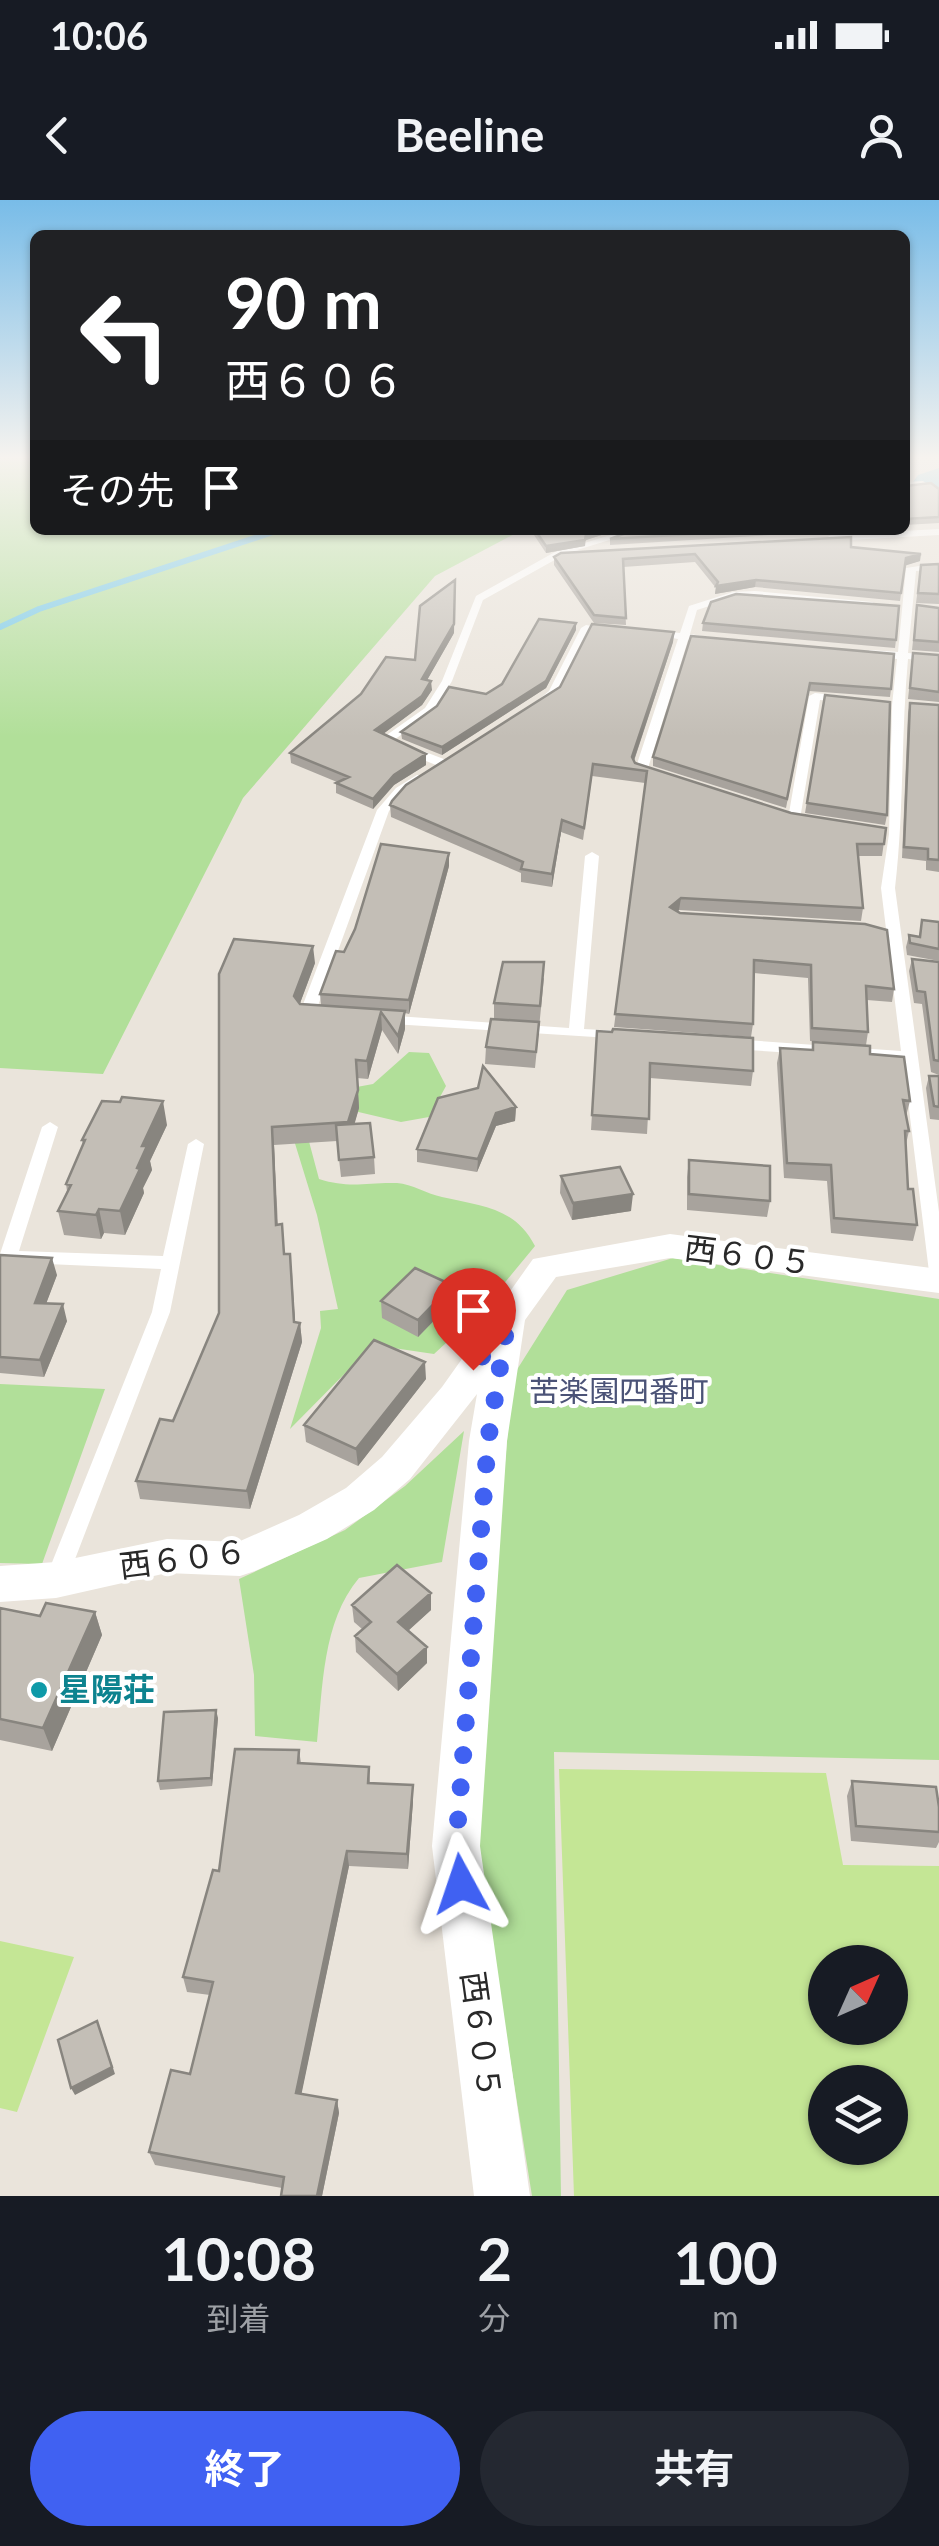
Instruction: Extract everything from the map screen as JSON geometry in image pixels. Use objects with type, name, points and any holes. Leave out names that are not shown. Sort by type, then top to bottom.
[{"type":"street","name":"西６０５","points":[[502,2196],[456,1846],[488,1441],[508,1318],[545,1267],[670,1246],[939,1280]]},
{"type":"street","name":"西６０６","points":[[0,1584],[56,1580],[167,1556],[240,1559],[329,1518],[360,1499],[396,1468],[455,1397],[508,1318]]},
{"type":"lane","points":[[446,764],[385,741],[429,710],[447,681],[479,598],[571,550]]},
{"type":"lane","points":[[558,554],[616,551]]},
{"type":"lane","points":[[939,566],[910,568],[903,656],[904,705],[888,888],[892,931],[903,962],[910,1056],[920,1080],[939,1280]]},
{"type":"lane","points":[[675,781],[641,770],[693,608],[734,595],[923,609]]},
{"type":"lane","points":[[523,716],[554,693],[586,628],[619,630]]},
{"type":"lane","points":[[636,632],[726,640]]},
{"type":"lane","points":[[864,652],[939,659]]},
{"type":"lane","points":[[794,819],[814,696],[864,701]]},
{"type":"lane","points":[[881,703],[904,705]]},
{"type":"lane","points":[[326,1017],[306,1016],[384,810],[400,791],[461,754]]},
{"type":"lane","points":[[777,814],[811,822]]},
{"type":"lane","points":[[878,831],[894,834]]},
{"type":"lane","points":[[576,1033],[592,856]]},
{"type":"lane","points":[[873,930],[892,931]]},
{"type":"lane","points":[[364,1019],[635,1037]]},
{"type":"lane","points":[[714,1042],[910,1056]]},
{"type":"lane","points":[[50,1126],[8,1257],[171,1263]]},
{"type":"lane","points":[[56,1580],[161,1312],[196,1144]]},
{"type":"green space","points":[[0,550],[484,550],[435,576],[243,798],[103,1074],[0,1068]]},
{"type":"green space","points":[[409,1052],[429,1053],[446,1086],[429,1117],[401,1122],[350,1110],[307,1134],[319,1179],[349,1184],[403,1184],[496,1210],[518,1223],[535,1246],[483,1309],[434,1354],[373,1345],[290,1429],[321,1328],[320,1311],[338,1309],[317,1215],[289,1124],[335,1091],[373,1084]]},
{"type":"green space","points":[[673,1258],[939,1299],[939,1760],[554,1752],[561,2196],[532,2196],[472,1821],[513,1376],[567,1290]]},
{"type":"green space","points":[[0,1384],[105,1389],[42,1564],[0,1563]]},
{"type":"green space","points":[[464,1431],[442,1562],[359,1578],[347,1595],[326,1656],[317,1742],[255,1736],[254,1675],[239,1579],[345,1530],[405,1486]]},
{"type":"green space","points":[[559,1769],[826,1773],[843,1865],[939,1866],[939,2196],[574,2196]]},
{"type":"green space","points":[[0,1941],[74,1957],[17,2112],[0,2108]]},
{"type":"building","points":[[882,550],[921,554],[906,558],[901,593],[756,580],[716,586],[718,582],[695,554],[623,559],[626,618],[594,615],[554,557],[561,553]]},
{"type":"building","points":[[939,564],[939,594],[918,593],[921,565]]},
{"type":"building","points":[[455,580],[454,624],[422,679],[431,681],[422,696],[375,730],[426,754],[394,775],[373,799],[336,783],[349,777],[290,753],[361,694],[386,657],[415,660],[420,606]]},
{"type":"building","points":[[736,594],[899,606],[896,640],[703,623],[711,602]]},
{"type":"building","points":[[917,605],[939,608],[939,642],[914,640]]},
{"type":"building","points":[[539,619],[576,623],[546,681],[442,747],[401,732],[437,706],[449,687],[486,694],[502,684]]},
{"type":"building","points":[[592,624],[674,632],[632,757],[635,763],[791,813],[886,828],[884,844],[857,844],[863,908],[681,898],[670,907],[680,913],[865,924],[887,930],[894,989],[866,986],[868,1032],[812,1028],[811,965],[754,960],[753,1024],[615,1014],[647,771],[593,764],[584,828],[562,820],[552,874],[521,869],[523,862],[390,805],[406,785],[560,687]]},
{"type":"building","points":[[691,636],[894,654],[891,689],[810,683],[787,799],[653,757]]},
{"type":"building","points":[[913,653],[939,655],[939,692],[910,688]]},
{"type":"building","points":[[825,695],[890,702],[887,815],[807,803]]},
{"type":"building","points":[[910,703],[939,705],[939,860],[928,859],[928,849],[904,847]]},
{"type":"building","points":[[381,844],[449,853],[409,1000],[320,994],[336,951],[344,952],[355,929]]},
{"type":"building","points":[[922,920],[939,922],[939,949],[910,943],[909,935],[920,937]]},
{"type":"building","points":[[234,939],[313,946],[294,996],[300,1004],[405,1011],[398,1036],[381,1012],[367,1061],[356,1060],[358,1090],[348,1122],[272,1127],[276,1225],[282,1224],[284,1254],[290,1254],[294,1322],[300,1323],[247,1491],[136,1481],[160,1419],[173,1421],[219,1313],[219,974]]},
{"type":"building","points":[[912,959],[939,962],[939,1061],[934,1060],[925,992],[917,991]]},
{"type":"building","points":[[503,962],[544,962],[540,1006],[494,1003]]},
{"type":"building","points":[[491,1019],[539,1022],[536,1052],[486,1047]]},
{"type":"building","points":[[597,1031],[753,1038],[753,1071],[650,1063],[649,1119],[592,1115]]},
{"type":"building","points":[[813,1042],[870,1046],[870,1054],[904,1057],[910,1101],[903,1100],[909,1131],[905,1131],[908,1189],[913,1189],[917,1225],[834,1218],[831,1165],[787,1163],[780,1048],[813,1050]]},
{"type":"building","points":[[483,1066],[516,1107],[496,1113],[478,1159],[417,1149],[438,1098],[478,1088]]},
{"type":"building","points":[[929,1076],[939,1076],[939,1107],[934,1106]]},
{"type":"building","points":[[122,1097],[163,1101],[142,1146],[147,1146],[137,1168],[140,1169],[120,1211],[99,1209],[96,1215],[58,1211],[71,1185],[66,1184],[82,1140],[102,1101],[120,1102]]},
{"type":"building","points":[[370,1123],[374,1157],[339,1160],[336,1125]]},
{"type":"building","points":[[689,1160],[770,1166],[770,1201],[689,1194]]},
{"type":"building","points":[[620,1167],[633,1194],[573,1203],[561,1176]]},
{"type":"building","points":[[0,1255],[52,1258],[35,1303],[63,1304],[40,1360],[0,1357]]},
{"type":"building","points":[[415,1268],[452,1285],[418,1320],[381,1301]]},
{"type":"building","points":[[374,1340],[425,1362],[356,1449],[304,1425]]},
{"type":"building","points":[[397,1565],[431,1593],[398,1622],[427,1647],[397,1674],[355,1636],[371,1622],[352,1605]]},
{"type":"building","name":"星陽荘","points":[[46,1603],[95,1612],[43,1728],[0,1719],[0,1608],[40,1616]]},
{"type":"building","points":[[216,1710],[211,1778],[158,1781],[164,1712]]},
{"type":"building","points":[[235,1749],[299,1750],[298,1763],[369,1767],[368,1783],[413,1785],[407,1854],[347,1851],[296,2093],[337,2100],[317,2196],[281,2196],[284,2177],[149,2152],[171,2070],[190,2074],[213,1982],[183,1977],[213,1870],[219,1871]]},
{"type":"building","points":[[852,1781],[936,1787],[939,1832],[856,1826]]},
{"type":"building","points":[[97,2021],[112,2067],[71,2088],[58,2040]]},
{"type":"waterway","points":[[0,627],[39,609],[218,550]]},
{"type":"place","name":"星陽荘","points":[[39,1690]]},
{"type":"district","name":"苦楽園四番町","points":[[619,1392]]},
{"type":"route","points":[[461,1884],[456,1846],[488,1441],[508,1318],[473,1370]]}]
